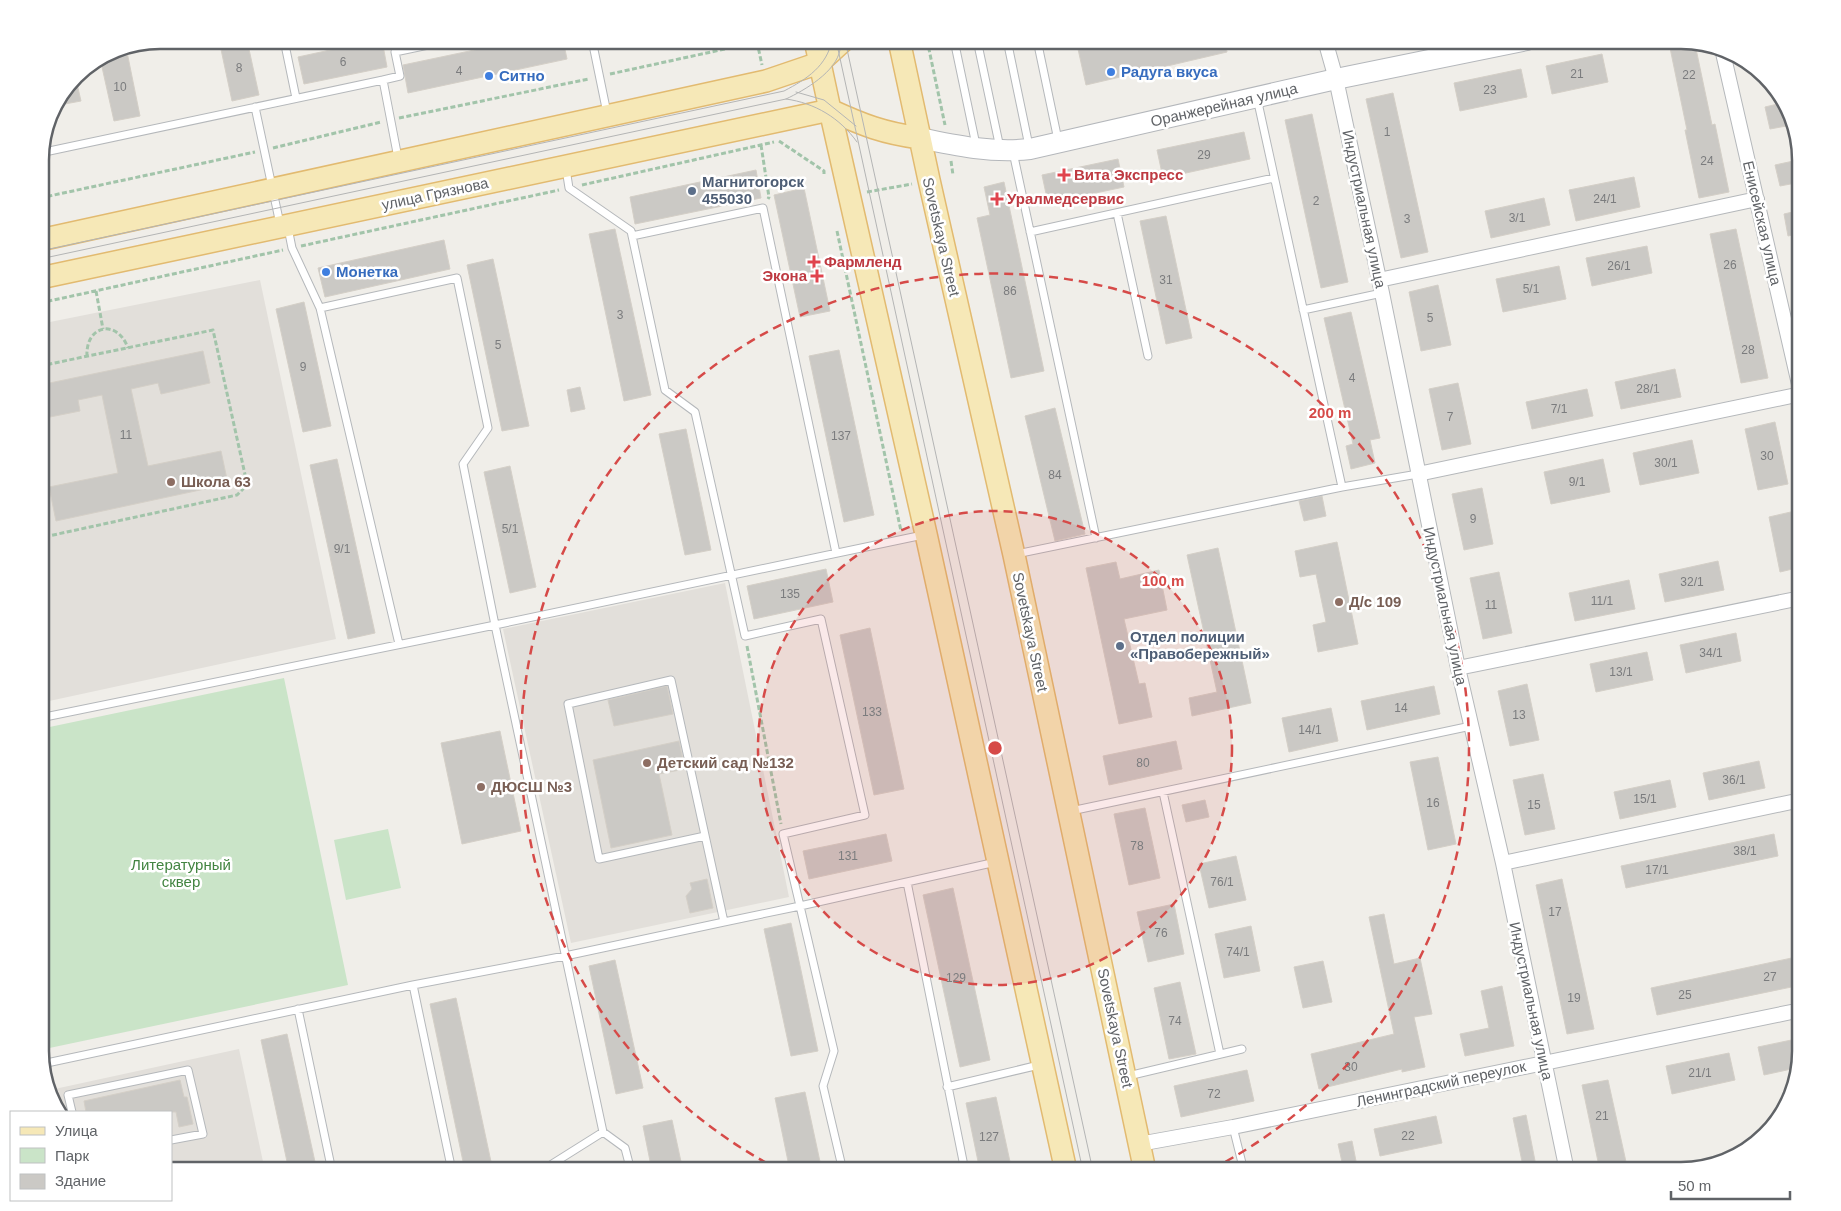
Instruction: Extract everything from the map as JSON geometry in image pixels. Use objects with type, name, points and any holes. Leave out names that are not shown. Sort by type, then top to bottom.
[{"type":"main road","points":[[817,49],[926,534],[1064,1162]]},
{"type":"main road","points":[[49,238],[766,81],[819,63],[834,49]]},
{"type":"main road","name":"Sovetskaya Street","points":[[901,49],[1014,555],[1143,1162]]},
{"type":"main road","name":"Оранжерейная улица","points":[[920,138],[976,149],[1014,150],[1059,143],[1336,79],[1483,49]]},
{"type":"main road","points":[[830,110],[866,126],[892,134],[920,138]]},
{"type":"main road","name":"улица Грязнова","points":[[49,276],[830,110]]},
{"type":"street","name":"Индустриальная улица","points":[[1328,49],[1336,79],[1458,668],[1503,863],[1565,1162]]},
{"type":"street","name":"Енисейская улица","points":[[1725,58],[1792,354]]},
{"type":"street","points":[[1380,286],[1756,199]]},
{"type":"street","points":[[1418,474],[1792,395]]},
{"type":"street","points":[[1458,668],[1792,600]]},
{"type":"street","points":[[1503,863],[1792,802]]},
{"type":"street","name":"Ленинградский переулок","points":[[1139,1144],[1233,1127],[1792,1012]]},
{"type":"lane","points":[[286,49],[296,98]]},
{"type":"lane","points":[[49,151],[400,76],[395,52],[409,49]]},
{"type":"lane","points":[[594,49],[607,116]]},
{"type":"lane","points":[[956,49],[976,149]]},
{"type":"lane","points":[[980,49],[1014,150]]},
{"type":"lane","points":[[1008,49],[1014,150],[1096,538]]},
{"type":"lane","points":[[1039,49],[1059,143]]},
{"type":"lane","points":[[383,80],[399,161]]},
{"type":"lane","points":[[1257,97],[1342,487]]},
{"type":"lane","points":[[255,107],[273,189],[284,226],[292,248],[320,308],[399,644]]},
{"type":"lane","points":[[566,166],[569,188],[632,231],[665,390],[695,412],[744,636],[821,619],[865,815],[783,834],[834,1051],[823,1086],[841,1162]]},
{"type":"lane","points":[[1030,232],[1274,178]]},
{"type":"lane","points":[[632,236],[763,208],[836,553]]},
{"type":"lane","points":[[1117,212],[1148,356]]},
{"type":"lane","points":[[320,308],[457,278],[488,428],[463,464],[495,625],[603,1132],[625,1148],[629,1162]]},
{"type":"lane","points":[[1303,310],[1380,286]]},
{"type":"lane","points":[[1014,555],[1342,487],[1418,474]]},
{"type":"lane","points":[[49,716],[926,534]]},
{"type":"lane","points":[[705,836],[599,859],[568,704],[671,680],[724,922]]},
{"type":"lane","points":[[1068,812],[1471,726]]},
{"type":"lane","points":[[1163,792],[1220,1054]]},
{"type":"lane","points":[[50,1062],[413,985],[565,956],[998,862]]},
{"type":"lane","points":[[907,882],[947,1087],[964,1162]]},
{"type":"lane","points":[[413,985],[450,1162]]},
{"type":"lane","points":[[298,1009],[330,1162]]},
{"type":"lane","points":[[1125,1076],[1242,1049]]},
{"type":"lane","points":[[947,1087],[1043,1064]]},
{"type":"lane","points":[[72,1111],[68,1095],[188,1070],[203,1134],[172,1140]]},
{"type":"lane","points":[[1233,1127],[1242,1162]]},
{"type":"lane","points":[[555,1162],[603,1132]]},
{"type":"path","points":[[929,49],[949,144],[953,175]]},
{"type":"path","points":[[779,141],[824,171],[826,180]]},
{"type":"path","points":[[761,145],[769,196],[763,208]]},
{"type":"path","points":[[864,193],[917,182]]},
{"type":"path","points":[[836,228],[903,539]]},
{"type":"path","points":[[96,291],[103,329]]},
{"type":"path","points":[[87,357],[86,346],[90,338],[96,332],[103,329],[119,332],[125,338],[128,348]]},
{"type":"path","points":[[49,364],[213,330],[246,479],[243,489],[237,495],[49,536]]},
{"type":"path","points":[[744,636],[783,834]]},
{"type":"shaded area","name":"Школа 63","points":[[260,280],[336,639],[49,701],[49,322]]},
{"type":"shaded area","name":"Детский сад №132","points":[[725,583],[789,897],[571,943],[503,629]]},
{"type":"shaded area","points":[[239,1049],[263,1162],[172,1162],[172,1111],[67,1111],[56,1089]]},
{"type":"green space","name":"Литературный сквер","points":[[284,678],[348,985],[49,1048],[49,727]]},
{"type":"green space","points":[[388,829],[401,888],[346,900],[334,840]]},
{"type":"building","points":[[221,49],[249,49],[259,95],[232,101]]},
{"type":"building","points":[[335,49],[384,49],[387,67],[304,84],[298,57]]},
{"type":"building","points":[[479,49],[565,49],[567,59],[408,93],[403,65]]},
{"type":"building","name":"Радуга вкуса","points":[[1078,49],[1226,49],[1227,52],[1086,85]]},
{"type":"building","points":[[1670,49],[1696,50],[1712,125],[1715,124],[1729,192],[1699,198],[1685,130],[1687,130]]},
{"type":"building","points":[[127,54],[140,116],[114,121],[102,66]]},
{"type":"building","points":[[1602,54],[1608,82],[1552,94],[1546,66]]},
{"type":"building","points":[[1521,69],[1527,97],[1460,111],[1454,83]]},
{"type":"building","points":[[77,86],[81,101],[64,104]]},
{"type":"building","points":[[1393,93],[1428,252],[1401,258],[1366,99]]},
{"type":"building","points":[[1777,104],[1787,126],[1770,129],[1765,107]]},
{"type":"building","points":[[1312,114],[1348,282],[1321,288],[1285,120]]},
{"type":"building","points":[[1244,132],[1250,159],[1163,178],[1157,150]]},
{"type":"building","points":[[1118,159],[1124,187],[1048,203],[1042,175]]},
{"type":"building","points":[[1792,161],[1792,184],[1780,186],[1775,165]]},
{"type":"building","points":[[756,170],[761,198],[635,224],[630,197]]},
{"type":"building","points":[[1634,177],[1640,207],[1576,221],[1569,190]]},
{"type":"building","points":[[1004,182],[1044,371],[1011,378],[977,218],[990,215],[984,187]]},
{"type":"building","points":[[804,188],[830,311],[800,317],[774,195]]},
{"type":"building","points":[[1544,198],[1550,225],[1491,238],[1485,211]]},
{"type":"building","points":[[1792,212],[1792,235],[1788,236],[1784,214]]},
{"type":"building","points":[[1166,216],[1192,338],[1166,344],[1140,221]]},
{"type":"building","points":[[615,229],[651,395],[624,401],[589,234]]},
{"type":"building","points":[[1736,229],[1768,378],[1741,383],[1710,234]]},
{"type":"building","points":[[444,240],[450,269],[325,297],[318,268]]},
{"type":"building","points":[[1647,246],[1652,273],[1592,286],[1586,258]]},
{"type":"building","points":[[493,259],[529,426],[502,431],[467,265]]},
{"type":"building","points":[[1559,266],[1566,299],[1503,312],[1496,279]]},
{"type":"building","points":[[1438,285],[1451,345],[1421,351],[1409,292]]},
{"type":"building","points":[[304,302],[331,426],[303,432],[276,309]]},
{"type":"building","points":[[1351,312],[1380,438],[1370,440],[1375,463],[1351,469],[1346,446],[1353,444],[1324,318]]},
{"type":"building","points":[[839,350],[874,515],[844,522],[809,356]]},
{"type":"building","name":"Школа 63","points":[[203,351],[210,383],[161,394],[158,383],[131,389],[148,466],[221,451],[228,484],[56,521],[49,487],[118,473],[102,395],[78,400],[80,411],[49,417],[49,383]]},
{"type":"building","points":[[1675,369],[1681,397],[1621,409],[1615,382]]},
{"type":"building","points":[[1458,383],[1471,444],[1442,450],[1429,389]]},
{"type":"building","points":[[580,387],[585,409],[571,412],[567,390]]},
{"type":"building","points":[[1587,389],[1593,416],[1532,429],[1526,402]]},
{"type":"building","points":[[1055,408],[1085,534],[1055,541],[1025,416]]},
{"type":"building","points":[[1775,422],[1788,484],[1758,490],[1745,429]]},
{"type":"building","points":[[686,429],[711,550],[685,555],[659,434]]},
{"type":"building","points":[[1692,440],[1699,473],[1640,485],[1633,453]]},
{"type":"building","points":[[337,459],[375,633],[348,639],[310,465]]},
{"type":"building","points":[[1603,459],[1610,492],[1551,504],[1544,472]]},
{"type":"building","points":[[510,466],[536,587],[510,593],[484,472]]},
{"type":"building","points":[[1482,488],[1493,544],[1464,550],[1452,494]]},
{"type":"building","points":[[1322,496],[1326,516],[1304,521],[1299,501]]},
{"type":"building","points":[[1792,512],[1792,569],[1780,572],[1769,517]]},
{"type":"building","points":[[1337,542],[1358,644],[1318,652],[1313,625],[1326,622],[1316,574],[1300,577],[1295,551]]},
{"type":"building","points":[[1218,548],[1251,703],[1192,716],[1189,698],[1217,692],[1187,555]]},
{"type":"building","points":[[1718,561],[1724,590],[1665,602],[1659,574]]},
{"type":"building","points":[[1116,562],[1120,579],[1159,570],[1167,610],[1124,619],[1139,684],[1145,683],[1152,717],[1119,724],[1086,568]]},
{"type":"building","points":[[826,569],[833,602],[754,619],[747,586]]},
{"type":"building","points":[[1499,572],[1512,633],[1483,639],[1470,578]]},
{"type":"building","points":[[1629,580],[1635,609],[1575,621],[1569,593]]},
{"type":"building","points":[[870,628],[904,789],[874,795],[840,635]]},
{"type":"building","points":[[1736,633],[1741,661],[1686,673],[1680,645]]},
{"type":"building","points":[[1647,652],[1653,680],[1596,692],[1590,664]]},
{"type":"building","points":[[1527,684],[1539,740],[1510,746],[1498,691]]},
{"type":"building","points":[[667,686],[673,714],[614,726],[608,700]]},
{"type":"building","points":[[1434,686],[1440,714],[1367,730],[1361,701]]},
{"type":"building","points":[[1331,708],[1338,741],[1289,752],[1282,718]]},
{"type":"building","name":"ДЮСШ №3","points":[[500,731],[521,831],[462,844],[441,743]]},
{"type":"building","points":[[679,741],[685,769],[659,774],[672,835],[611,848],[593,760]]},
{"type":"building","points":[[1176,741],[1182,769],[1109,785],[1103,756]]},
{"type":"building","points":[[1438,757],[1456,844],[1428,850],[1410,762]]},
{"type":"building","points":[[1759,761],[1765,788],[1709,800],[1703,773]]},
{"type":"building","points":[[1543,774],[1555,829],[1525,835],[1513,780]]},
{"type":"building","points":[[1670,780],[1676,807],[1620,819],[1614,792]]},
{"type":"building","points":[[1205,800],[1209,817],[1186,822],[1182,805]]},
{"type":"building","points":[[1145,808],[1160,878],[1129,885],[1114,814]]},
{"type":"building","points":[[886,834],[892,861],[809,879],[803,851]]},
{"type":"building","points":[[1774,834],[1778,856],[1626,888],[1621,866]]},
{"type":"building","points":[[1236,856],[1246,900],[1209,908],[1199,864]]},
{"type":"building","points":[[707,879],[713,908],[690,913],[686,896],[692,889],[690,883]]},
{"type":"building","points":[[1562,879],[1594,1029],[1567,1034],[1536,885]]},
{"type":"building","points":[[953,888],[990,1060],[960,1067],[923,895]]},
{"type":"building","points":[[1174,904],[1184,954],[1148,962],[1137,912]]},
{"type":"building","points":[[1384,914],[1394,964],[1420,958],[1432,1014],[1414,1017],[1425,1067],[1402,1072],[1402,1069],[1319,1089],[1311,1054],[1394,1034],[1369,917]]},
{"type":"building","points":[[791,923],[818,1051],[791,1056],[764,929]]},
{"type":"building","points":[[1251,926],[1260,971],[1224,978],[1215,934]]},
{"type":"building","points":[[1792,958],[1792,987],[1657,1015],[1651,988]]},
{"type":"building","points":[[615,960],[643,1088],[616,1094],[589,966]]},
{"type":"building","points":[[1323,961],[1332,1002],[1303,1008],[1294,967]]},
{"type":"building","points":[[1180,982],[1196,1054],[1169,1059],[1154,988]]},
{"type":"building","points":[[1502,986],[1514,1046],[1465,1056],[1460,1034],[1489,1028],[1481,991]]},
{"type":"building","points":[[456,998],[491,1162],[463,1162],[430,1004]]},
{"type":"building","points":[[287,1034],[315,1162],[287,1162],[261,1040]]},
{"type":"building","points":[[1792,1040],[1790,1069],[1764,1075],[1758,1047]]},
{"type":"building","points":[[1729,1053],[1735,1080],[1672,1094],[1666,1066]]},
{"type":"building","points":[[1247,1070],[1254,1101],[1181,1117],[1174,1086]]},
{"type":"building","points":[[180,1080],[184,1097],[187,1097],[193,1124],[179,1127],[176,1112],[172,1111],[86,1111],[84,1101]]},
{"type":"building","points":[[1608,1080],[1626,1162],[1598,1162],[1582,1085]]},
{"type":"building","points":[[805,1092],[820,1162],[788,1162],[775,1098]]},
{"type":"building","points":[[996,1097],[1010,1162],[978,1162],[966,1103]]},
{"type":"building","points":[[1526,1115],[1535,1162],[1522,1162],[1513,1118]]},
{"type":"building","points":[[1436,1116],[1442,1143],[1380,1156],[1374,1129]]},
{"type":"building","points":[[672,1120],[681,1162],[650,1162],[643,1126]]},
{"type":"building","points":[[1352,1141],[1356,1162],[1342,1162],[1338,1144]]},
{"type":"tram line","points":[[49,249],[784,91],[801,82],[815,71],[826,57],[829,49]]},
{"type":"tram line","points":[[838,49],[1081,1162]]},
{"type":"tram line","points":[[847,49],[1091,1162]]},
{"type":"tram line","points":[[49,257],[786,99],[802,91],[826,73],[833,66],[840,50]]},
{"type":"tram line","points":[[796,92],[824,100],[856,126]]},
{"type":"tram line","points":[[786,99],[807,104],[826,113],[843,126],[857,142]]},
{"type":"place","name":"Радуга вкуса","points":[[1111,72]]},
{"type":"place","name":"Ситно","points":[[489,76]]},
{"type":"place","name":"Вита Экспресс","points":[[1064,175]]},
{"type":"place","name":"Магнитогорск 455030","points":[[692,191]]},
{"type":"place","name":"Уралмедсервис","points":[[997,199]]},
{"type":"place","name":"Фармленд","points":[[814,262]]},
{"type":"place","name":"Монетка","points":[[326,272]]},
{"type":"place","name":"Экона","points":[[817,276]]},
{"type":"place","name":"Школа 63","points":[[171,482]]},
{"type":"place","name":"Д/с 109","points":[[1339,602]]},
{"type":"place","name":"Отдел полиции «Правобережный»","points":[[1120,646]]},
{"type":"place","name":"Детский сад №132","points":[[647,763]]},
{"type":"place","name":"ДЮСШ №3","points":[[481,787]]}]
